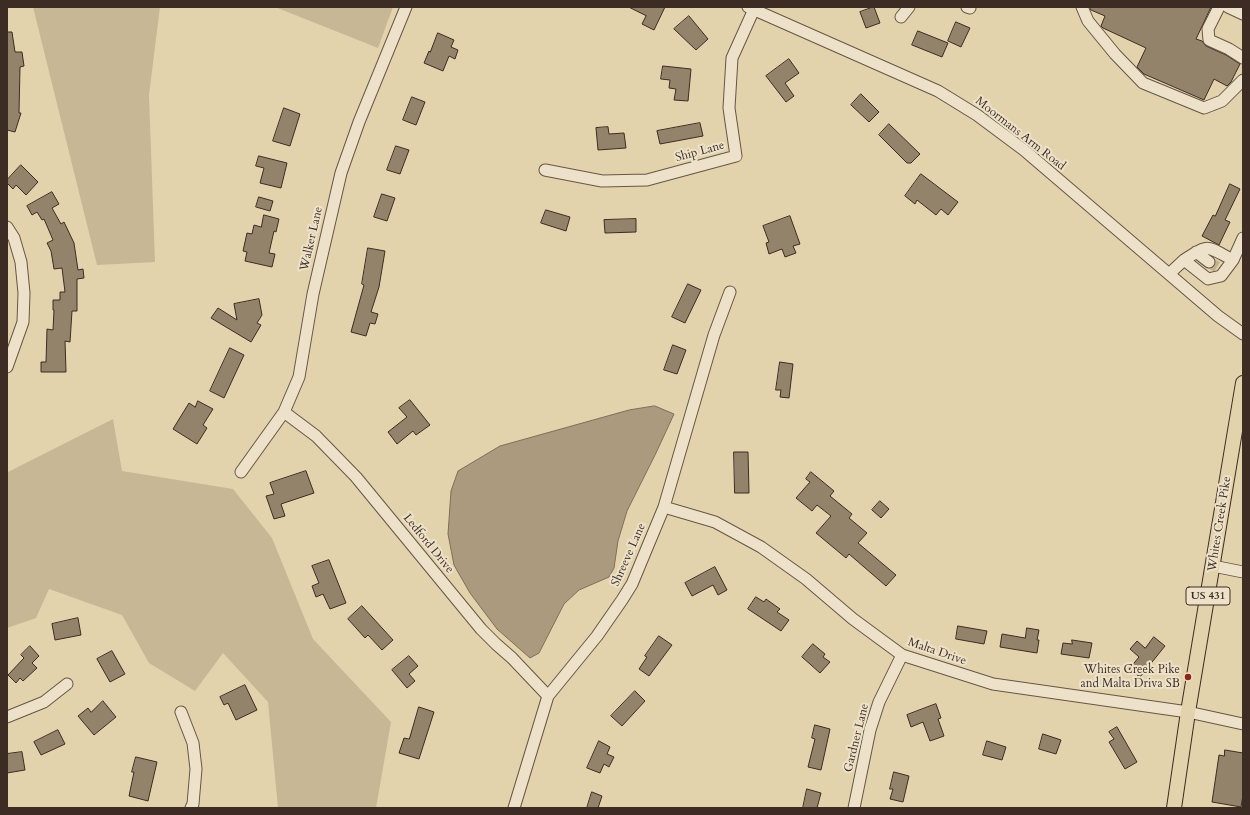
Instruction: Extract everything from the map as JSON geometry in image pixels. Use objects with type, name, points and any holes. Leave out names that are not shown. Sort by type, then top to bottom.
[{"type":"main road","name":"Whites Creek Pike","points":[[1174,808],[1188,712],[1243,383]]},
{"type":"street","name":"Walker Lane","points":[[241,472],[284,412],[299,377],[313,294],[342,173],[360,122],[406,7]]},
{"type":"street","name":"Ship Lane","points":[[545,170],[602,181],[647,180],[736,156],[729,108],[732,58],[752,7]]},
{"type":"street","name":"Moormans Arm Road","points":[[752,7],[938,91],[977,115],[1024,150],[1218,316],[1243,334]]},
{"type":"street","points":[[901,17],[910,7]]},
{"type":"street","points":[[1082,7],[1088,21],[1115,54],[1143,83],[1204,108],[1222,101],[1243,80]]},
{"type":"street","points":[[1219,7],[1208,29],[1209,40],[1229,49],[1243,58]]},
{"type":"street","points":[[1228,7],[1243,14]]},
{"type":"street","points":[[7,227],[14,238],[21,262],[24,293],[23,322],[7,367]]},
{"type":"street","points":[[1217,267],[1233,260],[1243,238]]},
{"type":"street","points":[[1169,274],[1184,260],[1201,248],[1209,247],[1233,260]]},
{"type":"street","points":[[1184,260],[1208,279],[1221,276],[1217,267],[1196,252]]},
{"type":"street","name":"Shreeve Lane","points":[[514,808],[548,696],[597,636],[632,584],[664,507],[714,335],[730,292]]},
{"type":"street","name":"Ledford Drive","points":[[284,412],[316,436],[356,476],[481,629],[512,658],[548,696]]},
{"type":"street","name":"Malta Drive","points":[[664,507],[715,522],[760,547],[806,579],[853,619],[902,655],[993,684],[1188,712],[1243,724]]},
{"type":"street","points":[[1213,566],[1243,572]]},
{"type":"street","name":"Gardner Lane","points":[[854,808],[870,730],[879,702],[902,655]]},
{"type":"street","points":[[7,717],[44,702],[67,684]]},
{"type":"street","points":[[181,712],[192,743],[196,769],[193,804],[191,808]]},
{"type":"shaded area","points":[[33,7],[160,7],[149,95],[155,262],[97,265]]},
{"type":"shaded area","points":[[275,7],[393,7],[378,48]]},
{"type":"shaded area","points":[[655,406],[674,414],[627,511],[618,541],[614,568],[609,577],[579,590],[564,604],[539,653],[530,658],[497,629],[470,593],[454,565],[448,534],[451,491],[458,471],[500,446],[629,410]]},
{"type":"shaded area","points":[[113,419],[122,471],[233,489],[272,538],[313,639],[391,722],[376,808],[278,808],[268,702],[223,653],[195,691],[149,663],[122,615],[49,589],[36,618],[7,628],[8,472]]},
{"type":"building","points":[[629,7],[665,7],[654,30],[642,24],[646,16]]},
{"type":"building","points":[[874,7],[880,23],[866,28],[860,12]]},
{"type":"building","points":[[1090,7],[1211,7],[1196,39],[1202,41],[1206,46],[1226,55],[1240,64],[1231,82],[1227,86],[1214,79],[1204,100],[1144,74],[1137,67],[1146,48],[1103,28],[1101,26],[1105,16],[1091,10]]},
{"type":"building","points":[[689,16],[708,39],[696,50],[674,29]]},
{"type":"building","points":[[956,22],[970,28],[961,47],[948,41]]},
{"type":"building","points":[[918,31],[948,43],[942,57],[912,45]]},
{"type":"building","points":[[7,32],[12,32],[15,52],[22,52],[24,66],[20,67],[19,113],[21,113],[15,132],[7,130]]},
{"type":"building","points":[[438,33],[454,40],[451,47],[458,50],[455,59],[449,56],[443,71],[424,63]]},
{"type":"building","points":[[789,59],[799,73],[785,83],[794,96],[786,102],[766,76]]},
{"type":"building","points":[[663,66],[691,69],[688,101],[674,100],[676,89],[669,88],[670,80],[661,79]]},
{"type":"building","points":[[861,94],[879,112],[869,122],[851,105]]},
{"type":"building","points":[[412,97],[425,102],[416,125],[403,120]]},
{"type":"building","points":[[284,108],[300,114],[290,146],[273,141]]},
{"type":"building","points":[[700,123],[703,136],[660,144],[657,131]]},
{"type":"building","points":[[889,124],[920,154],[911,163],[907,163],[879,135]]},
{"type":"building","points":[[608,127],[609,134],[624,133],[626,148],[598,150],[596,128]]},
{"type":"building","points":[[396,146],[409,150],[400,174],[387,170]]},
{"type":"building","points":[[259,156],[287,163],[281,188],[260,183],[264,168],[256,166]]},
{"type":"building","points":[[21,165],[38,182],[26,195],[16,185],[13,189],[7,183],[7,180]]},
{"type":"building","points":[[921,174],[958,202],[948,215],[941,209],[936,215],[917,200],[915,204],[905,196]]},
{"type":"building","points":[[1230,184],[1240,189],[1225,220],[1230,222],[1219,245],[1202,236],[1213,215],[1215,216]]},
{"type":"building","points":[[52,192],[59,204],[52,208],[61,224],[64,222],[74,243],[78,270],[83,269],[84,278],[77,279],[77,311],[72,311],[70,342],[65,341],[66,372],[41,372],[41,362],[46,362],[47,329],[53,330],[53,300],[60,300],[60,292],[65,292],[62,268],[54,269],[51,251],[47,243],[53,240],[44,219],[42,220],[37,212],[32,215],[27,206]]},
{"type":"building","points":[[382,194],[395,198],[387,221],[374,217]]},
{"type":"building","points":[[259,197],[273,201],[270,211],[256,207]]},
{"type":"building","points":[[546,210],[570,217],[566,231],[541,223]]},
{"type":"building","points":[[264,215],[279,219],[276,232],[274,231],[269,253],[275,254],[272,267],[245,261],[247,252],[243,251],[247,233],[252,234],[254,225],[261,227]]},
{"type":"building","points":[[790,216],[800,244],[793,246],[796,253],[785,257],[782,249],[769,254],[766,243],[769,242],[763,226]]},
{"type":"building","points":[[636,219],[636,232],[605,233],[604,220]]},
{"type":"building","points":[[368,248],[385,251],[379,287],[371,312],[378,314],[375,324],[370,323],[366,336],[351,332],[364,285],[362,284]]},
{"type":"building","points":[[688,284],[701,290],[685,323],[672,317]]},
{"type":"building","points":[[259,299],[262,315],[257,323],[261,325],[251,342],[211,318],[218,308],[237,320],[234,304]]},
{"type":"building","points":[[673,345],[686,350],[677,374],[664,370]]},
{"type":"building","points":[[230,348],[244,355],[224,398],[210,391]]},
{"type":"building","points":[[780,362],[793,364],[789,398],[780,397],[781,390],[776,390]]},
{"type":"building","points":[[410,400],[430,425],[416,435],[413,431],[397,444],[388,432],[407,417],[399,408]]},
{"type":"building","points":[[198,401],[213,409],[203,425],[207,428],[197,444],[173,429],[189,403],[195,407]]},
{"type":"building","points":[[734,452],[748,452],[749,493],[735,493]]},
{"type":"building","points":[[306,471],[314,493],[281,504],[285,516],[274,519],[266,496],[274,494],[270,483]]},
{"type":"building","points":[[811,472],[834,491],[830,496],[852,514],[849,518],[867,533],[858,543],[896,575],[886,586],[849,554],[846,558],[816,533],[831,516],[817,505],[812,511],[796,498],[810,482],[806,479]]},
{"type":"building","points":[[880,501],[889,509],[881,518],[872,510]]},
{"type":"building","points":[[329,560],[346,603],[330,609],[323,594],[316,597],[312,586],[319,583],[312,566]]},
{"type":"building","points":[[715,567],[727,590],[718,595],[713,585],[692,596],[685,583]]},
{"type":"building","points":[[756,597],[764,602],[766,599],[780,609],[777,612],[789,620],[781,631],[748,609]]},
{"type":"building","points":[[362,606],[393,640],[382,650],[368,635],[365,638],[348,619]]},
{"type":"building","points":[[78,618],[81,635],[55,640],[52,624]]},
{"type":"building","points":[[958,626],[987,631],[984,644],[956,639]]},
{"type":"building","points":[[1027,628],[1039,630],[1037,653],[1000,647],[1002,634],[1025,638]]},
{"type":"building","points":[[659,636],[672,645],[649,676],[639,669],[647,657],[645,656]]},
{"type":"building","points":[[1154,637],[1165,646],[1140,677],[1129,669],[1139,657],[1130,649],[1137,641],[1145,648]]},
{"type":"building","points":[[1072,640],[1092,643],[1089,658],[1061,654],[1063,643],[1072,644]]},
{"type":"building","points":[[813,644],[825,654],[823,657],[830,662],[820,673],[802,657]]},
{"type":"building","points":[[30,646],[39,656],[32,663],[37,668],[23,681],[20,678],[16,683],[8,675],[24,658],[21,655]]},
{"type":"building","points":[[112,651],[125,674],[110,682],[97,659]]},
{"type":"building","points":[[409,656],[418,666],[409,674],[415,681],[407,688],[392,670]]},
{"type":"building","points":[[245,685],[257,710],[236,720],[228,703],[224,705],[220,697]]},
{"type":"building","points":[[635,691],[645,701],[622,726],[611,716]]},
{"type":"building","points":[[103,701],[116,717],[94,735],[78,716],[88,708],[91,712]]},
{"type":"building","points":[[936,704],[941,718],[938,719],[944,736],[930,741],[923,722],[911,727],[907,715]]},
{"type":"building","points":[[419,707],[434,712],[419,759],[399,753],[404,738],[409,739]]},
{"type":"building","points":[[815,725],[830,729],[821,770],[808,767],[815,739],[812,738]]},
{"type":"building","points":[[1117,727],[1137,762],[1125,769],[1109,742],[1114,739],[1109,732]]},
{"type":"building","points":[[58,730],[65,744],[41,755],[34,742]]},
{"type":"building","points":[[1043,734],[1061,740],[1056,754],[1039,749]]},
{"type":"building","points":[[599,741],[610,747],[607,754],[614,757],[609,767],[604,764],[600,773],[587,768]]},
{"type":"building","points":[[987,741],[1006,747],[1002,760],[983,755]]},
{"type":"building","points":[[1225,750],[1243,753],[1243,795],[1241,807],[1212,802],[1219,755],[1224,756]]},
{"type":"building","points":[[22,752],[25,770],[7,773],[7,754]]},
{"type":"building","points":[[136,757],[157,762],[148,801],[129,796],[134,772],[132,772]]},
{"type":"building","points":[[894,772],[909,776],[903,802],[890,799],[893,789],[890,789]]},
{"type":"building","points":[[807,789],[821,793],[817,808],[803,808]]},
{"type":"building","points":[[592,792],[602,796],[598,808],[587,808]]},
{"type":"tunnel","points":[[1209,262],[1217,267]]},
{"type":"place","name":"Whites Creek Pike and Malta Driva SB","points":[[1188,677]]}]
